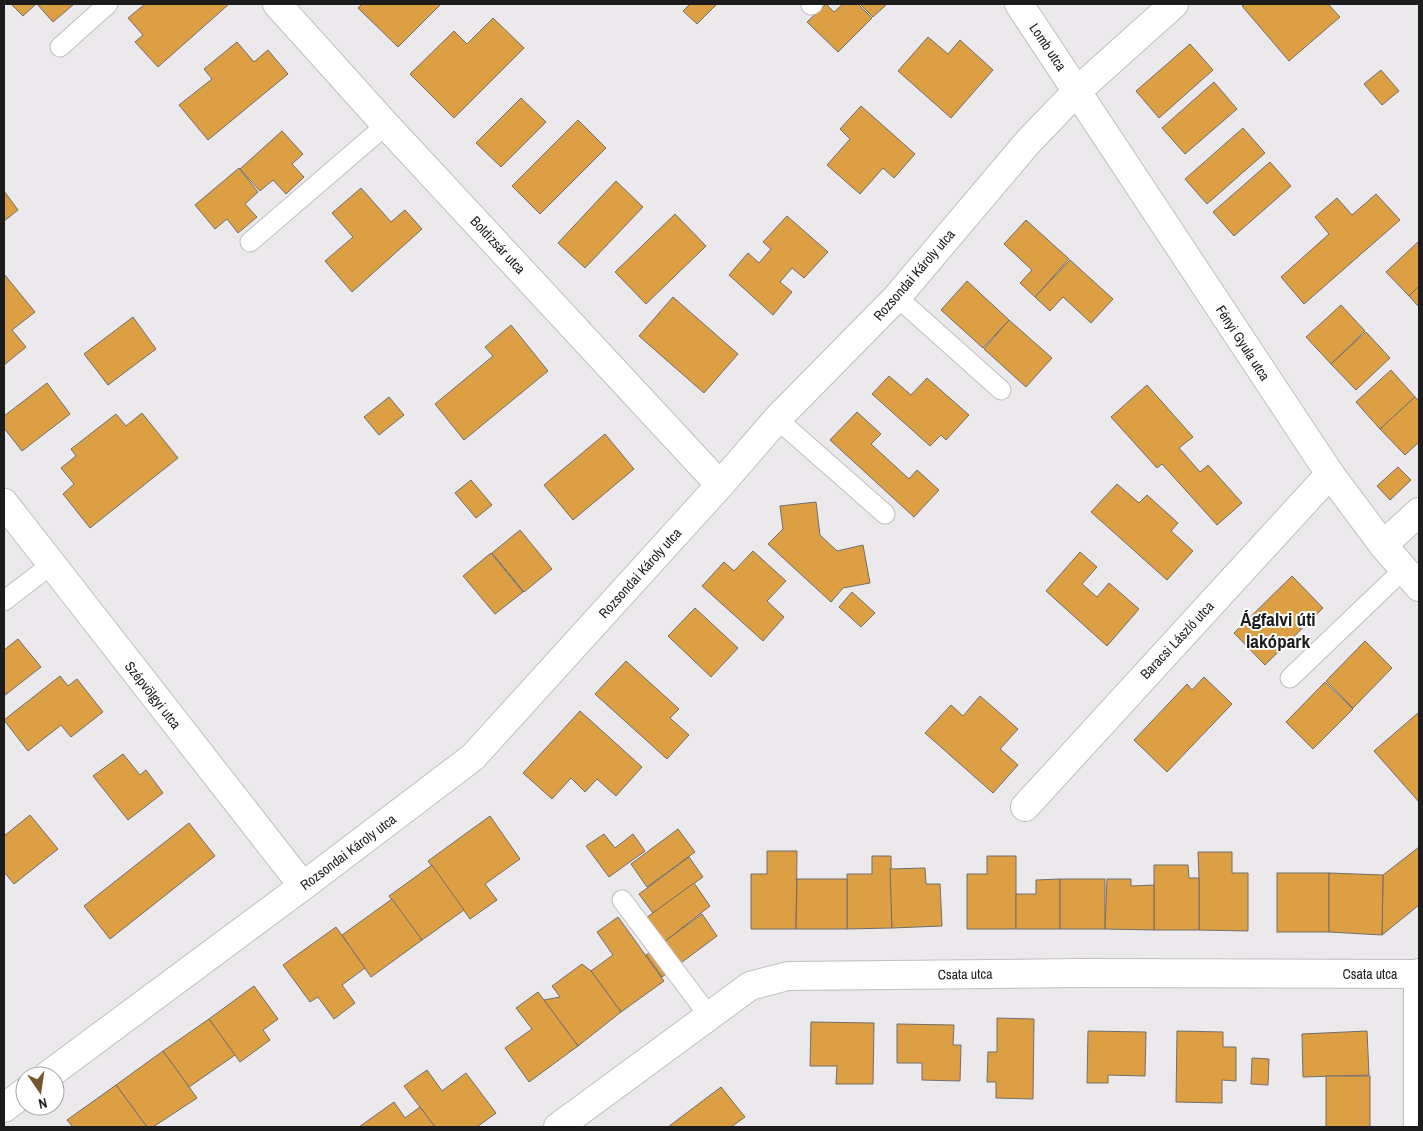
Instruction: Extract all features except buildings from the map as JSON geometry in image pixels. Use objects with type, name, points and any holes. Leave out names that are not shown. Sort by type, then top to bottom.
[{"type":"street","name":"Boldizsár utca","points":[[277,4],[386,125],[720,485]]},
{"type":"street","name":"Lomb utca","points":[[1019,4],[1077,91]]},
{"type":"street","name":"Rozsondai Károly utca","points":[[60,1066],[473,757],[720,485],[777,419],[896,297],[1028,142],[1077,91],[1174,4]]},
{"type":"street","name":"Fényi Gyula utca","points":[[1077,91],[1330,474],[1383,545],[1412,578]]},
{"type":"street","name":"Baracsi László utca","points":[[1025,807],[1330,474]]},
{"type":"street","name":"Szépvölgyi utca","points":[[4,503],[303,886]]},
{"type":"street","points":[[1383,545],[1419,512]]},
{"type":"street","name":"Csata utca","points":[[558,1127],[750,986],[788,976],[1080,972],[1419,973]]},
{"type":"street","points":[[1418,1127],[1419,973]]},
{"type":"street","points":[[4,1108],[15,1100]]},
{"type":"lane","points":[[60,47],[108,4]]},
{"type":"lane","points":[[250,242],[386,125]]},
{"type":"lane","points":[[896,297],[1001,390]]},
{"type":"lane","points":[[777,419],[885,514]]},
{"type":"lane","points":[[4,601],[52,564]]},
{"type":"lane","points":[[1290,678],[1412,578]]},
{"type":"lane","points":[[622,900],[709,1016]]},
{"type":"district","name":"Ágfalvi úti lakópark","points":[[1278,630]]}]
